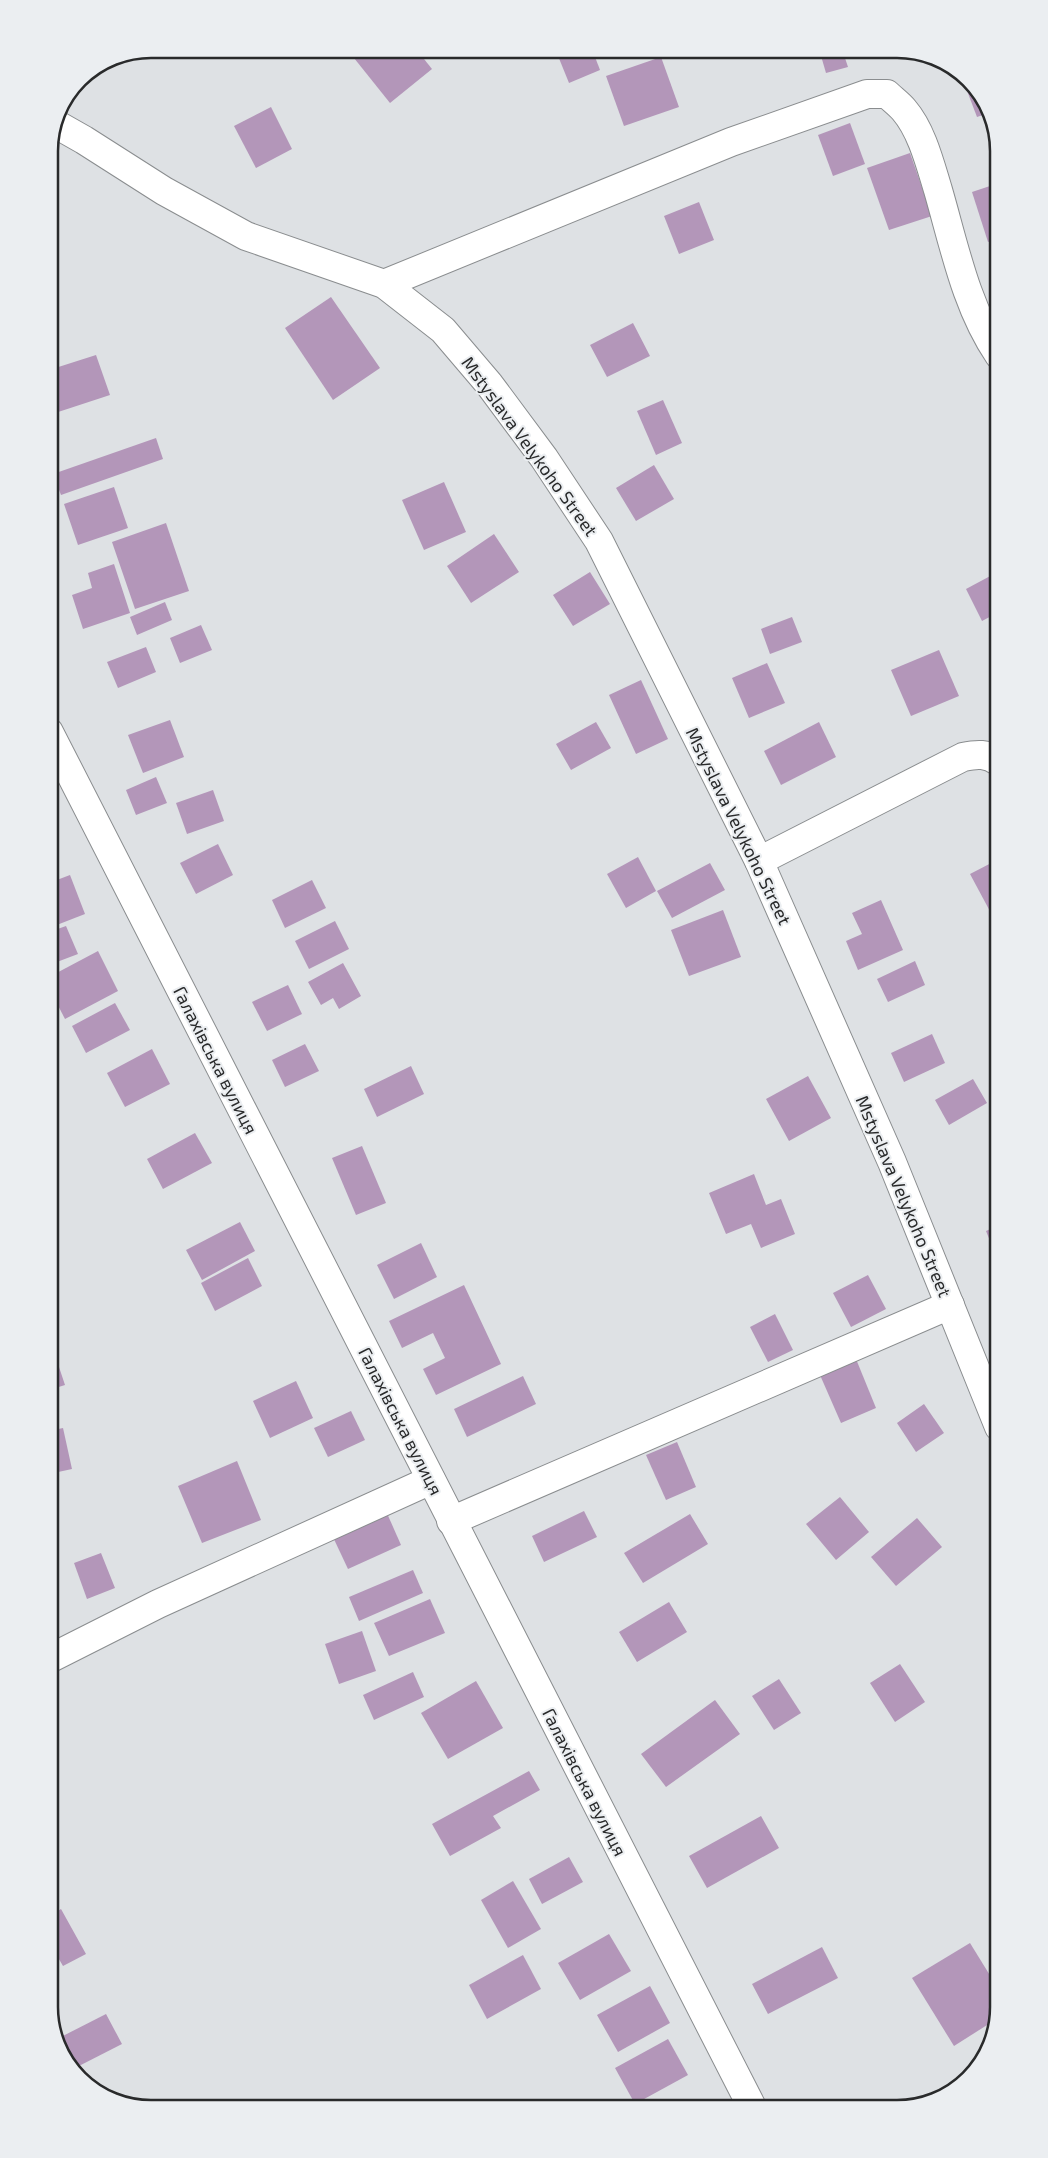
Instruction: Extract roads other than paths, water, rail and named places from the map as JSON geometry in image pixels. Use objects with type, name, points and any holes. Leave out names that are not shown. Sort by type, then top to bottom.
[{"type":"street","points":[[384,284],[730,142],[867,94],[887,94],[904,110],[917,131],[932,172],[964,280],[990,342]]},
{"type":"street","name":"Mstyslava Velykoho Street","points":[[61,127],[164,191],[246,236],[384,284],[443,330],[489,384],[544,458],[599,541],[759,861],[892,1162],[990,1405]]},
{"type":"street","name":"Галахівська вулиця","points":[[58,750],[748,2100]]},
{"type":"street","points":[[759,861],[963,757],[979,754],[990,757]]},
{"type":"street","points":[[451,1521],[950,1305]]},
{"type":"street","points":[[58,1654],[158,1604],[431,1480]]}]
